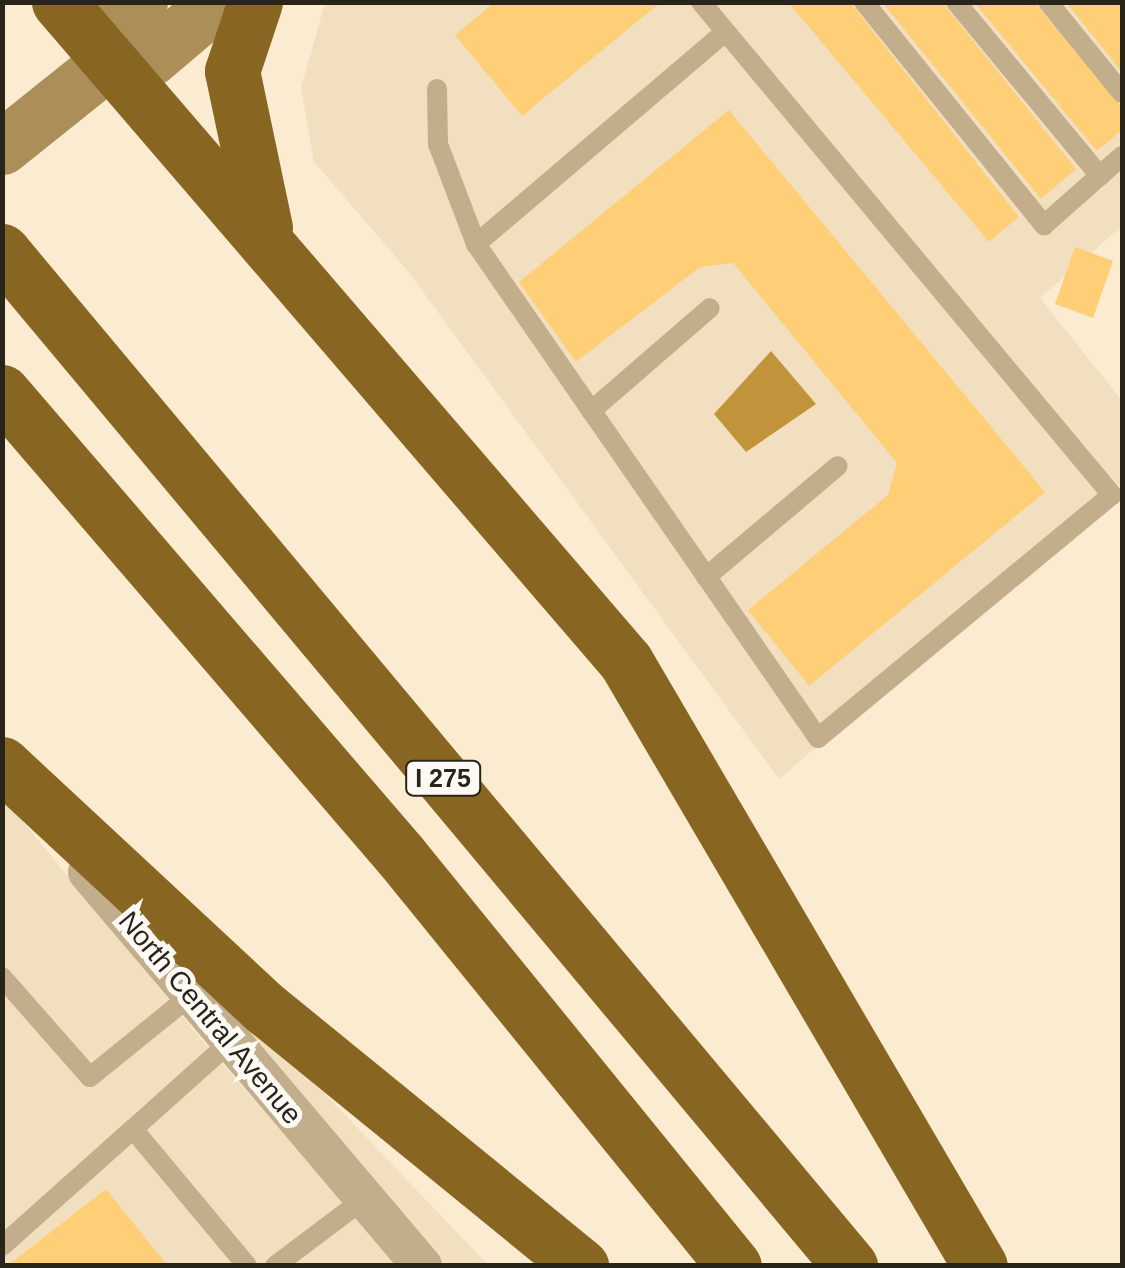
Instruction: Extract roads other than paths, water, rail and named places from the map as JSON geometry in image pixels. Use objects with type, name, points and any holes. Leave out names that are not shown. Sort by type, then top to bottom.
[{"type":"highway","points":[[59,2],[269,241],[626,662],[980,1266]]},
{"type":"highway","points":[[256,2],[232,71],[269,241]]},
{"type":"highway","name":"I 275","points":[[19,271],[850,1266]]},
{"type":"highway","name":"I 275","points":[[2,392],[401,856],[734,1266]]},
{"type":"highway","points":[[2,766],[266,1009],[581,1266]]},
{"type":"main road","points":[[108,62],[119,20],[140,2]]},
{"type":"main road","points":[[2,146],[108,62],[151,58],[217,2]]},
{"type":"street","name":"North Central Avenue","points":[[2,766],[229,1043],[422,1266]]},
{"type":"lane","points":[[437,89],[438,144],[476,244],[818,738],[1112,495],[701,2]]},
{"type":"lane","points":[[864,2],[1044,226],[1122,156]]},
{"type":"lane","points":[[956,2],[1100,176]]},
{"type":"lane","points":[[1048,2],[1122,93]]},
{"type":"lane","points":[[476,244],[726,32]]},
{"type":"lane","points":[[591,411],[710,308]]},
{"type":"lane","points":[[706,577],[838,466]]},
{"type":"lane","points":[[2,977],[90,1077],[190,996]]},
{"type":"lane","points":[[2,1246],[229,1043]]},
{"type":"lane","points":[[133,1128],[247,1266]]},
{"type":"lane","points":[[274,1266],[364,1199]]}]
